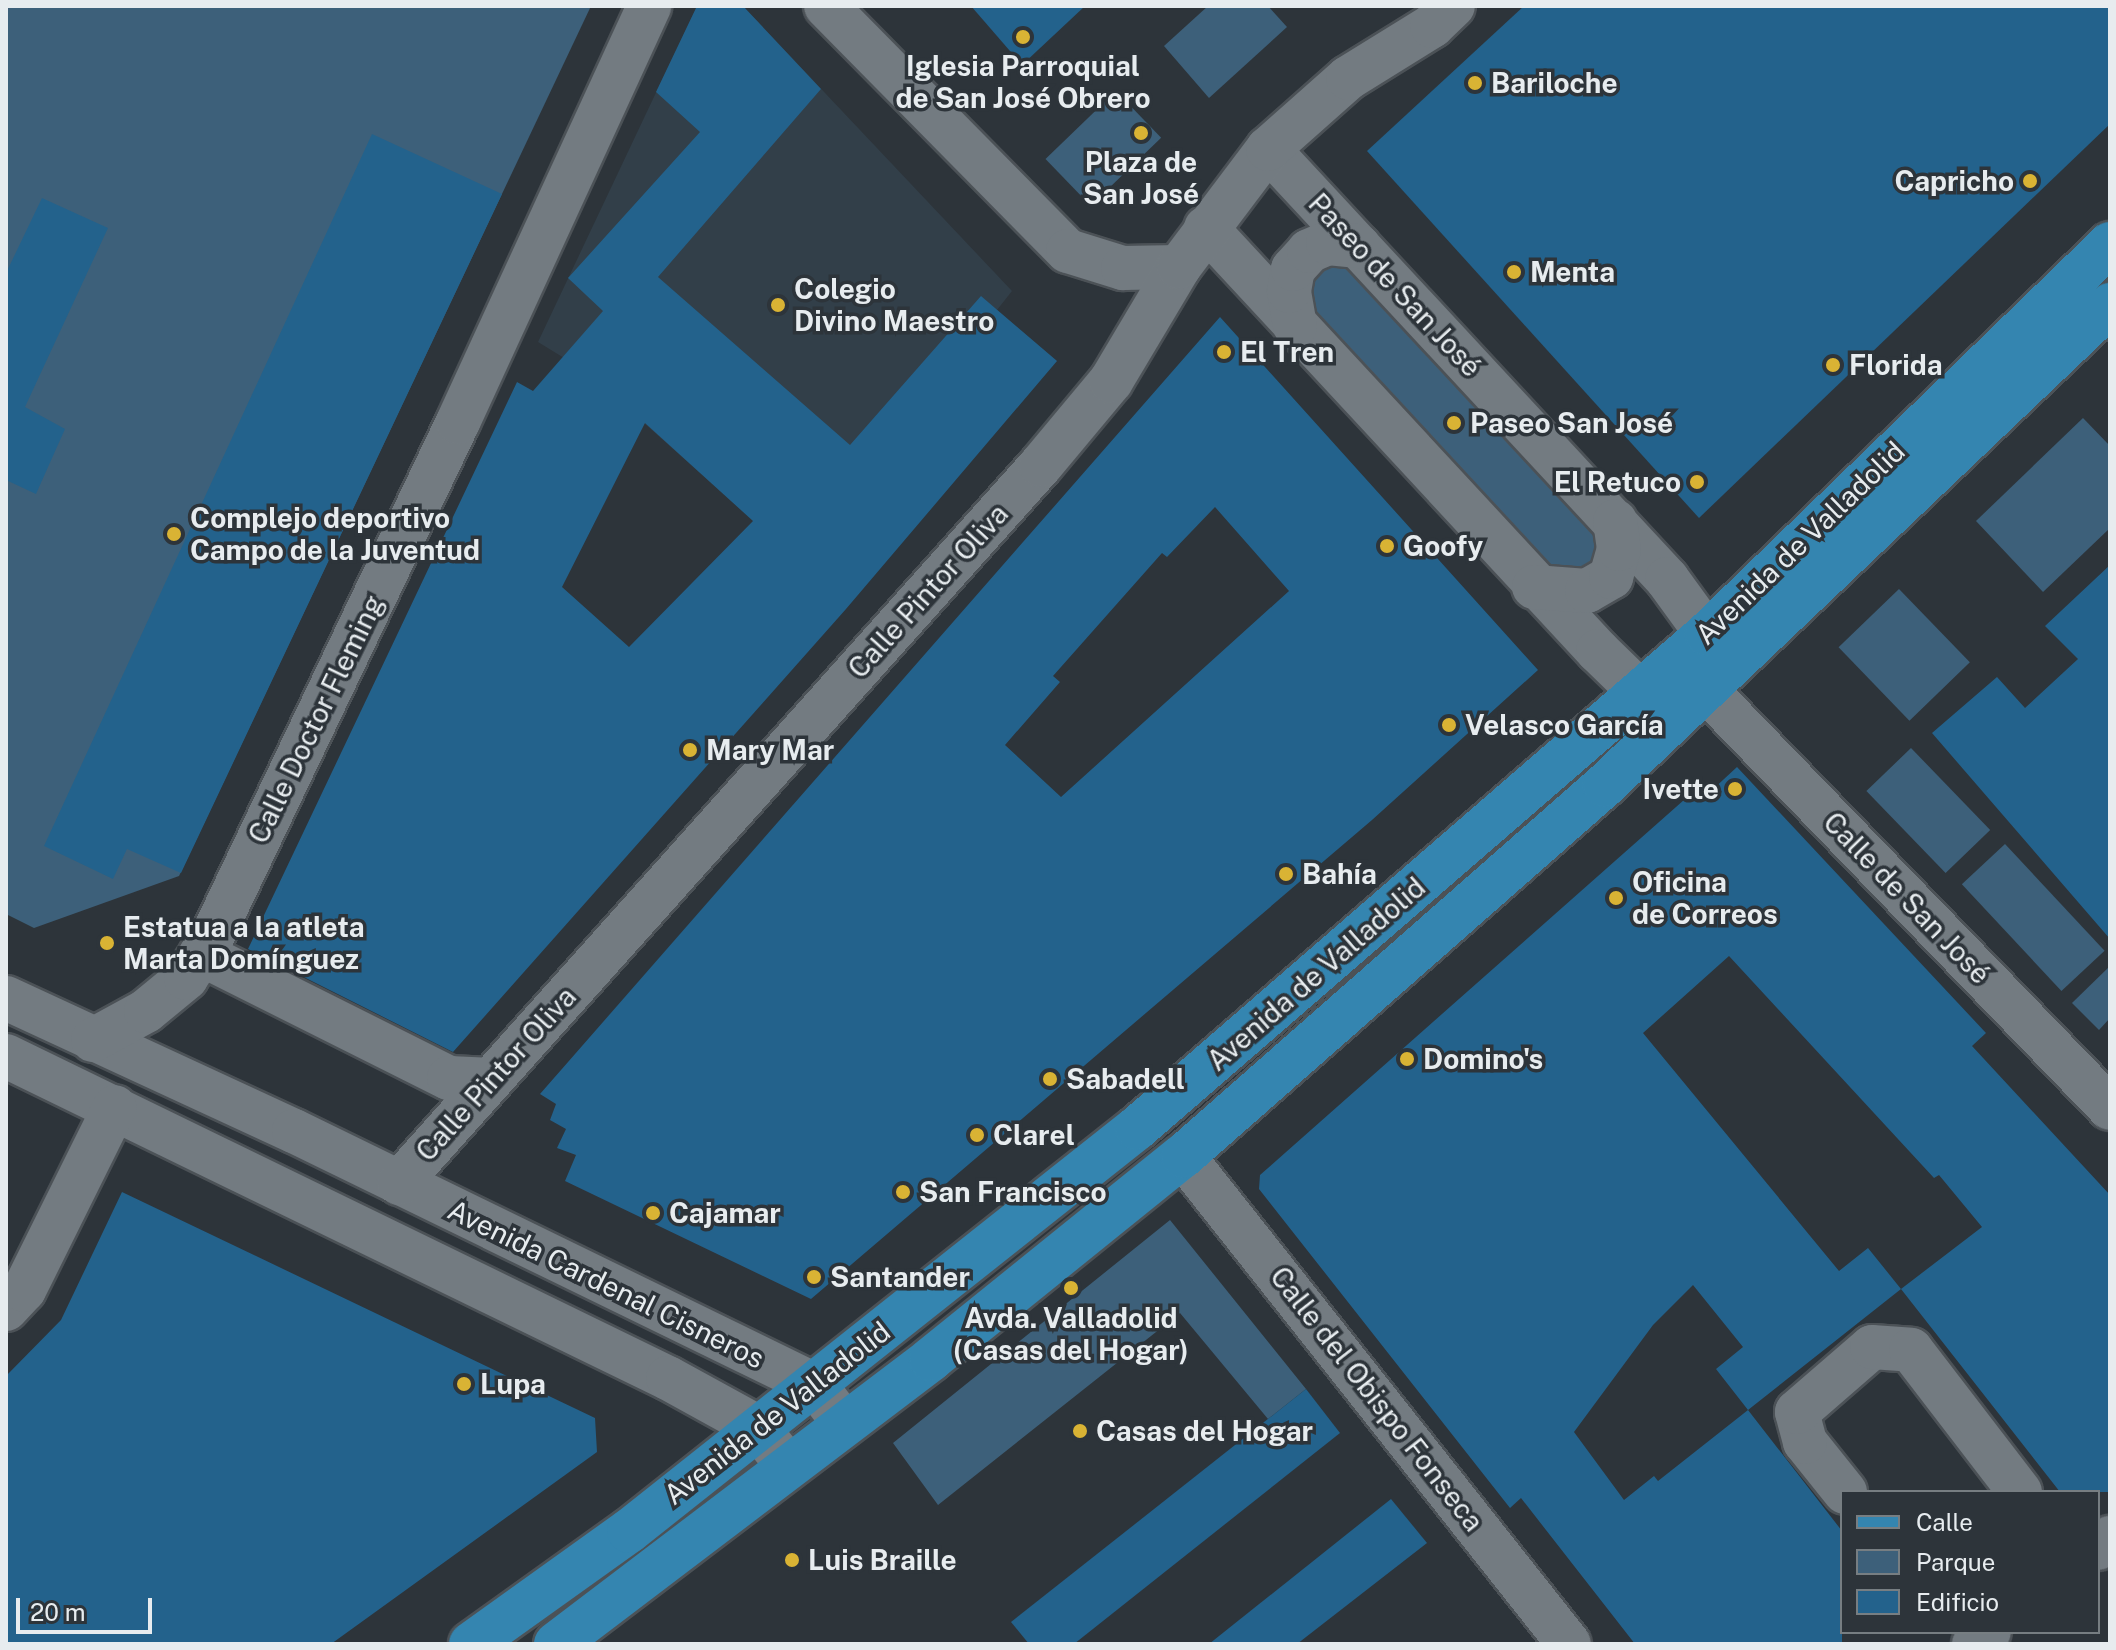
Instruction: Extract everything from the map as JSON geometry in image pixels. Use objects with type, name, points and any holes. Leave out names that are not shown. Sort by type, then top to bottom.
[{"type":"main road","name":"Avenida de Valladolid","points":[[471,1644],[629,1531],[1149,1118],[1575,752],[1638,690],[1707,634],[2110,244]]},
{"type":"main road","name":"Avenida de Valladolid","points":[[556,1644],[844,1423],[1183,1156],[1605,785],[2110,305]]},
{"type":"street","name":"Calle Doctor Fleming","points":[[93,1040],[146,1011],[186,978],[201,954],[458,422],[649,6]]},
{"type":"street","points":[[826,6],[1068,251],[1123,268],[1179,267]]},
{"type":"street","name":"Calle Pintor Oliva","points":[[399,1183],[1041,465],[1111,381],[1179,267],[1268,149],[1348,78],[1432,13]]},
{"type":"street","name":"Paseo de San José","points":[[1268,149],[1615,521],[1707,634]]},
{"type":"street","points":[[1206,228],[1534,587],[1638,690],[1704,688],[1707,634]]},
{"type":"street","points":[[1295,326],[1289,291],[1293,269],[1309,251],[1328,243],[1359,246]]},
{"type":"street","points":[[1534,587],[1587,591],[1611,577],[1619,549],[1615,521]]},
{"type":"street","name":"Calle de San José","points":[[1704,688],[2110,1108]]},
{"type":"street","points":[[201,954],[449,1078],[491,1080]]},
{"type":"street","name":"Avenida Cardenal Cisneros","points":[[6,998],[399,1183],[815,1385],[844,1423]]},
{"type":"street","name":"Avenida Cardenal Cisneros","points":[[6,1056],[668,1378],[757,1427],[788,1466]]},
{"type":"street","points":[[6,1309],[24,1290],[115,1107]]},
{"type":"street","name":"Calle del Obispo Fonseca","points":[[1183,1156],[1569,1644]]},
{"type":"street","points":[[1843,1490],[1805,1442],[1797,1412],[1872,1347],[1911,1350],[2018,1490]]},
{"type":"shaded area","name":"Colegio Divino Maestro","points":[[697,6],[743,6],[1012,291],[997,310],[1057,361],[747,515],[587,372],[538,342]]},
{"type":"green space","name":"Complejo deportivo Campo de la Juventud","points":[[6,6],[591,6],[179,876],[34,928],[6,914]]},
{"type":"green space","points":[[1208,6],[1268,6],[1287,27],[1209,98],[1164,46]]},
{"type":"green space","points":[[1116,91],[1161,138],[1091,206],[1046,159]]},
{"type":"green space","points":[[1328,243],[1619,549],[1563,593],[1295,326]]},
{"type":"green space","points":[[2083,418],[2110,446],[2110,528],[2043,592],[1976,521]]},
{"type":"green space","points":[[1899,589],[1970,662],[1909,721],[1839,647]]},
{"type":"green space","points":[[1911,748],[1990,830],[1946,873],[1866,791]]},
{"type":"green space","points":[[2005,844],[2105,951],[2061,991],[1962,884]]},
{"type":"green space","points":[[2110,966],[2110,1018],[2099,1030],[2072,1003]]},
{"type":"green space","points":[[1170,1220],[1306,1389],[1268,1419],[1180,1313],[938,1505],[893,1443]]},
{"type":"building","points":[[697,6],[743,6],[821,89],[658,277],[850,445],[981,296],[1057,361],[846,609],[453,1052],[248,949],[517,382],[533,391],[603,311],[568,278],[700,132],[656,92]],"holes":[[[645,423],[753,521],[629,647],[562,587]]]},
{"type":"building","name":"Iglesia Parroquial de San José Obrero","points":[[971,6],[1085,6],[1022,65]]},
{"type":"building","points":[[1524,6],[2110,6],[2110,124],[1699,518],[1367,151]]},
{"type":"building","points":[[372,134],[502,194],[181,873],[127,849],[113,879],[44,846]]},
{"type":"building","points":[[42,198],[108,228],[25,407],[65,429],[36,494],[6,480],[6,273]]},
{"type":"building","points":[[1220,317],[1538,670],[1372,820],[811,1299],[565,1181],[576,1155],[557,1148],[566,1129],[550,1120],[556,1104],[540,1094]],"holes":[[[1215,507],[1289,591],[1061,797],[1005,745],[1060,682],[1053,676],[1162,553],[1167,557]]]},
{"type":"building","points":[[2110,565],[2110,939],[1932,733],[1997,677],[2025,708],[2078,659],[2045,626]]},
{"type":"building","points":[[1737,767],[1986,1033],[1972,1046],[2110,1195],[2110,1492],[2058,1490],[1901,1289],[1748,1410],[1840,1528],[1842,1644],[1635,1644],[1521,1498],[1510,1508],[1259,1189],[1260,1175],[1702,784],[1710,792]],"holes":[[[1729,956],[1934,1178],[1939,1175],[1982,1227],[1901,1289],[1868,1248],[1839,1271],[1643,1033]],[[1693,1285],[1743,1347],[1716,1369],[1748,1410],[1658,1481],[1654,1476],[1624,1500],[1574,1432],[1653,1325]]]},
{"type":"building","points":[[122,1192],[595,1418],[597,1452],[331,1644],[6,1644],[6,1376],[61,1320]]},
{"type":"building","points":[[1306,1389],[1340,1433],[1074,1644],[1029,1644],[1011,1622]]},
{"type":"building","points":[[1391,1499],[1427,1543],[1297,1644],[1209,1644]]},
{"type":"place","name":"Iglesia Parroquial de San José Obrero","points":[[1023,37]]},
{"type":"place","name":"Bariloche","points":[[1475,83]]},
{"type":"place","name":"Plaza de San José","points":[[1141,133]]},
{"type":"place","name":"Capricho","points":[[2030,181]]},
{"type":"place","name":"Menta","points":[[1514,272]]},
{"type":"place","name":"Colegio Divino Maestro","points":[[778,305]]},
{"type":"place","name":"El Tren","points":[[1224,352]]},
{"type":"place","name":"Florida","points":[[1833,365]]},
{"type":"place","name":"Paseo San José","points":[[1454,423]]},
{"type":"place","name":"El Retuco","points":[[1697,482]]},
{"type":"place","name":"Complejo deportivo Campo de la Juventud","points":[[174,534]]},
{"type":"place","name":"Goofy","points":[[1387,546]]},
{"type":"place","name":"Velasco García","points":[[1449,725]]},
{"type":"place","name":"Mary Mar","points":[[690,750]]},
{"type":"place","name":"Ivette","points":[[1735,789]]},
{"type":"place","name":"Bahía","points":[[1286,874]]},
{"type":"place","name":"Oficina de Correos","points":[[1616,898]]},
{"type":"place","name":"Estatua a la atleta Marta Domínguez","points":[[107,943]]},
{"type":"place","name":"Domino's","points":[[1407,1059]]},
{"type":"place","name":"Sabadell","points":[[1050,1079]]},
{"type":"place","name":"Clarel","points":[[977,1135]]},
{"type":"place","name":"San Francisco","points":[[903,1192]]},
{"type":"place","name":"Cajamar","points":[[653,1213]]},
{"type":"place","name":"Santander","points":[[814,1277]]},
{"type":"place","name":"Avda. Valladolid (Casas del Hogar)","points":[[1071,1288]]},
{"type":"place","name":"Lupa","points":[[464,1384]]},
{"type":"place","name":"Casas del Hogar","points":[[1080,1431]]},
{"type":"place","name":"Luis Braille","points":[[792,1560]]}]
